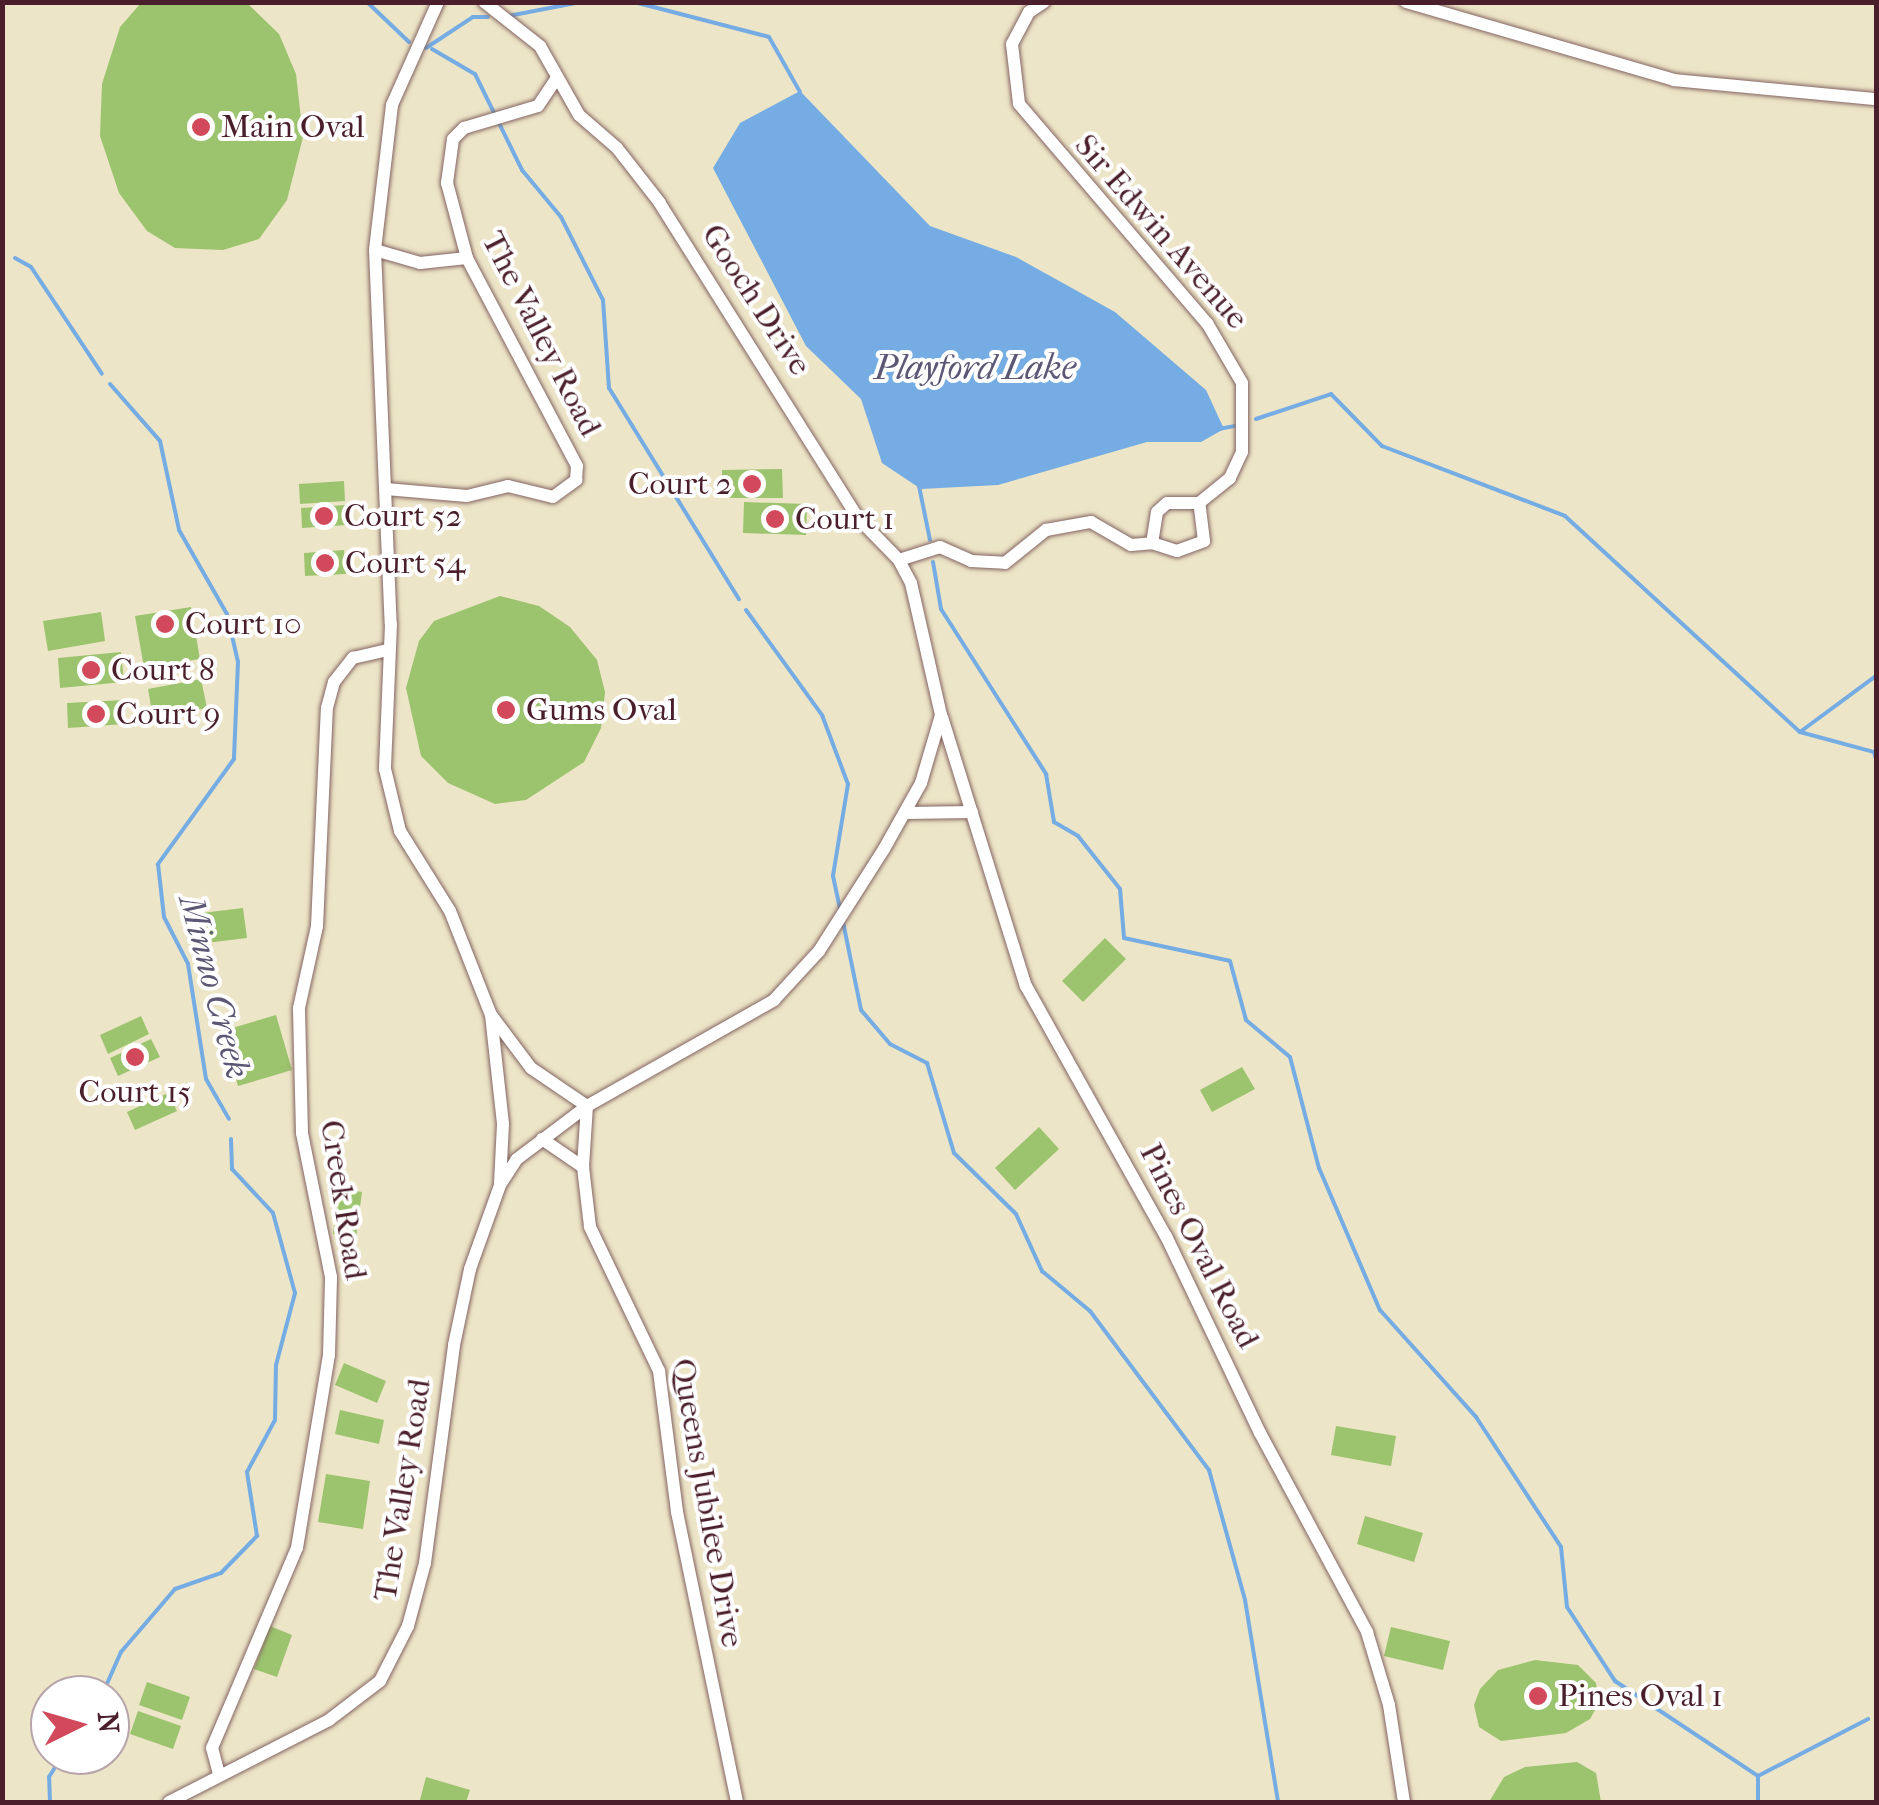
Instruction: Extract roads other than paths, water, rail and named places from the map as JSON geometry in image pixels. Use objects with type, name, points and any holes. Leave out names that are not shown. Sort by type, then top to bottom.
[{"type":"street","name":"The Valley Road","points":[[438,2],[392,105],[375,250],[386,489],[389,650],[385,769],[400,831],[450,911],[491,1015],[503,1124],[500,1184]]},
{"type":"street","name":"Gooch Drive","points":[[484,2],[540,46],[579,114],[617,148],[660,204],[727,300],[858,518],[899,560]]},
{"type":"street","name":"Sir Edwin Avenue","points":[[1044,2],[1030,12],[1012,44],[1019,104],[1208,322],[1242,382],[1242,452],[1230,478],[1198,503],[1167,503],[1156,512],[1152,543]]},
{"type":"street","points":[[1406,2],[1674,80],[1876,99]]},
{"type":"street","name":"The Valley Road","points":[[386,489],[467,496],[508,486],[553,496],[576,480],[576,466],[468,258],[450,211],[449,172],[454,140],[486,122],[538,106],[556,78]]},
{"type":"street","points":[[375,250],[420,263],[468,258]]},
{"type":"street","points":[[899,560],[940,547],[971,561],[1005,563],[1046,530],[1090,522],[1131,545],[1152,543],[1177,551],[1204,541],[1198,503]]},
{"type":"street","name":"Pines Oval Road","points":[[899,560],[911,583],[941,715],[1026,986],[1166,1236],[1260,1433],[1350,1592],[1388,1706],[1404,1802]]},
{"type":"street","name":"Creek Road","points":[[219,1774],[212,1748],[298,1548],[330,1355],[331,1276],[302,1133],[299,1008],[317,926],[327,708],[334,682],[353,658],[389,650]]},
{"type":"street","points":[[588,1106],[774,1000],[836,924],[905,813],[941,715]]},
{"type":"street","points":[[905,813],[972,812]]},
{"type":"street","name":"The Valley Road","points":[[169,1802],[355,1704],[394,1656],[425,1563],[454,1345],[470,1269],[500,1184],[517,1158],[588,1106],[531,1068],[491,1015]]},
{"type":"street","name":"Queens Jubilee Drive","points":[[588,1106],[583,1167],[590,1226],[659,1371],[676,1512],[737,1802]]},
{"type":"street","points":[[542,1140],[583,1167]]},
{"type":"water","name":"Playford Lake","points":[[800,91],[930,226],[1016,257],[1115,312],[1206,390],[1224,429],[1201,442],[1147,442],[998,485],[921,489],[882,463],[861,399],[806,346],[713,168],[740,123]]},
{"type":"waterway","points":[[367,2],[409,42]]},
{"type":"waterway","points":[[508,16],[581,2]]},
{"type":"waterway","points":[[634,2],[769,37],[800,92]]},
{"type":"waterway","points":[[426,48],[473,17],[488,17]]},
{"type":"waterway","points":[[432,49],[475,74],[522,170],[561,217],[603,300],[609,388],[739,599]]},
{"type":"waterway","name":"Minno Creek","points":[[15,258],[31,267],[102,374]]},
{"type":"waterway","name":"Minno Creek","points":[[110,384],[160,441],[179,530],[227,614],[238,662],[234,759],[158,864],[164,917],[188,964],[206,1079],[229,1119]]},
{"type":"waterway","points":[[1256,419],[1331,394],[1382,446],[1565,516],[1800,732],[1876,676]]},
{"type":"waterway","points":[[1219,429],[1234,426]]},
{"type":"waterway","points":[[919,486],[930,540]]},
{"type":"waterway","points":[[933,562],[941,609],[1046,774],[1054,822],[1078,836],[1120,889],[1124,938],[1230,961],[1246,1020],[1290,1057],[1319,1168],[1380,1310],[1476,1417],[1561,1547],[1567,1607],[1615,1681],[1758,1776],[1758,1802]]},
{"type":"waterway","points":[[746,610],[822,715],[848,784],[833,876],[840,908]]},
{"type":"waterway","points":[[1800,732],[1874,752],[1876,759]]},
{"type":"waterway","points":[[843,922],[861,1010],[890,1044],[927,1063],[954,1153],[1016,1214],[1042,1271],[1090,1311],[1209,1470],[1245,1600],[1278,1802]]},
{"type":"waterway","name":"Minno Creek","points":[[111,1675],[121,1652],[175,1589],[221,1573],[257,1536],[247,1472],[275,1420],[276,1365],[295,1293],[273,1213],[232,1169],[231,1139]]},
{"type":"waterway","points":[[1758,1776],[1868,1719]]},
{"type":"waterway","name":"Minno Creek","points":[[50,1775],[50,1802]]},
{"type":"place","name":"Main Oval","points":[[201,127]]},
{"type":"place","name":"Court 2","points":[[752,484]]},
{"type":"place","name":"Court 52","points":[[324,516]]},
{"type":"place","name":"Court 1","points":[[775,519]]},
{"type":"place","name":"Court 54","points":[[325,563]]},
{"type":"place","name":"Court 10","points":[[165,624]]},
{"type":"place","name":"Court 8","points":[[91,670]]},
{"type":"place","name":"Gums Oval","points":[[506,710]]},
{"type":"place","name":"Court 9","points":[[96,714]]},
{"type":"place","name":"Court 15","points":[[135,1057]]},
{"type":"place","name":"Pines Oval 1","points":[[1538,1696]]}]
